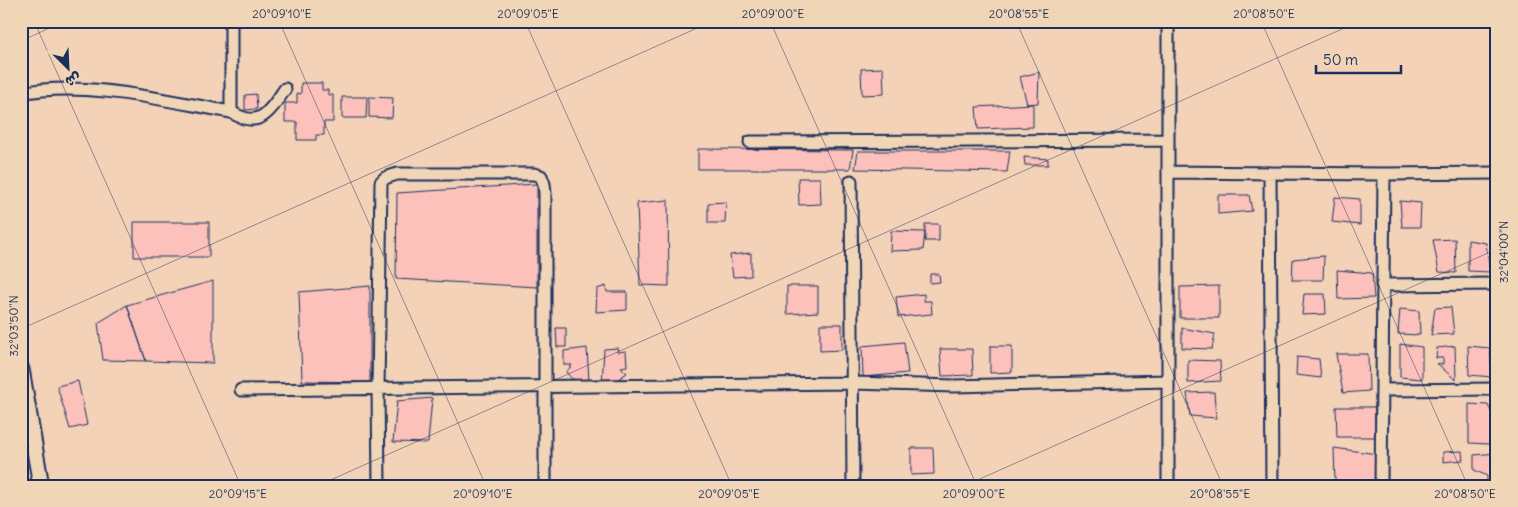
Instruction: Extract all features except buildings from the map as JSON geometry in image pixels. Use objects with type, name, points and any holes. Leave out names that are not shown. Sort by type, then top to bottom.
[{"type":"street","points":[[231,21],[231,112]]},
{"type":"street","points":[[1168,21],[1168,486]]},
{"type":"street","points":[[21,93],[60,88],[95,90],[231,112],[243,120],[258,118],[271,109],[285,89]]},
{"type":"street","points":[[750,142],[1168,140]]},
{"type":"street","points":[[1168,172],[1497,173]]},
{"type":"street","points":[[1270,173],[1272,486]]},
{"type":"street","points":[[379,486],[378,389],[381,182],[391,176],[407,174],[534,174],[541,176],[545,193],[545,486]]},
{"type":"street","points":[[1381,486],[1384,174]]},
{"type":"street","points":[[851,181],[853,486]]},
{"type":"street","points":[[1382,285],[1497,284]]},
{"type":"street","points":[[21,369],[25,412],[41,486]]},
{"type":"street","points":[[241,390],[853,383],[954,386],[1168,381]]},
{"type":"street","points":[[1382,390],[1497,389]]}]
